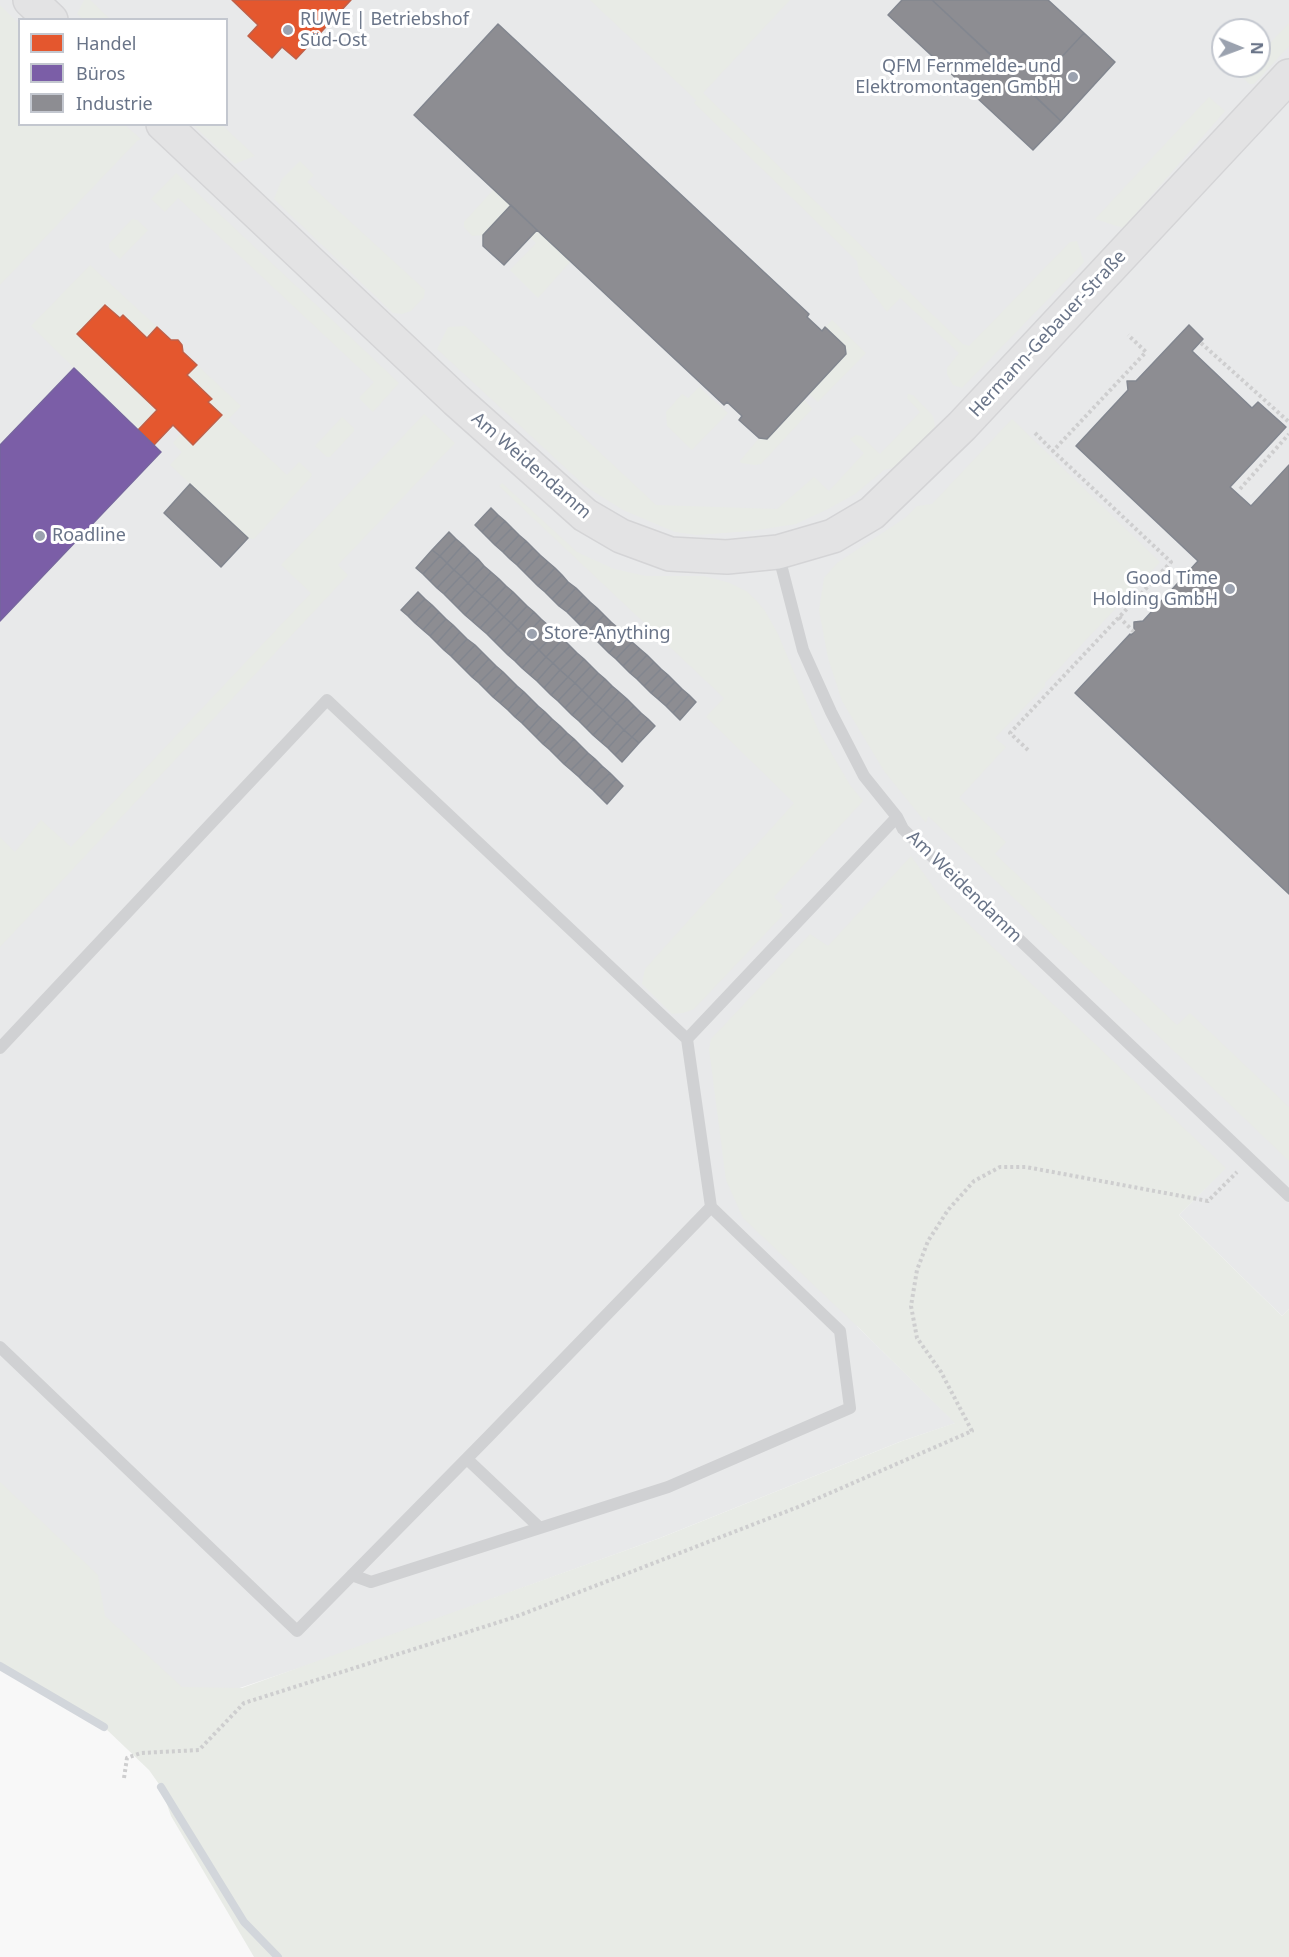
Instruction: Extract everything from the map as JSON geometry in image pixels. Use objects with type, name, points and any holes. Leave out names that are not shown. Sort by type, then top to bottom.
[{"type":"street","points":[[30,0],[49,18]]},
{"type":"street","name":"Hermann-Gebauer-Straße","points":[[778,552],[833,536],[872,513],[962,426],[1289,76]]},
{"type":"street","name":"Am Weidendamm","points":[[165,126],[456,400],[585,515],[621,536],[670,554],[727,557],[778,552]]},
{"type":"lane","name":"Am Weidendamm","points":[[778,552],[803,650],[831,712],[864,776],[897,817],[903,829],[1289,1196]]},
{"type":"lane","points":[[0,1048],[327,700],[687,1039],[711,1207],[840,1331],[850,1408],[668,1487],[371,1582],[352,1575]]},
{"type":"lane","points":[[687,1039],[897,817]]},
{"type":"lane","points":[[0,1347],[297,1631],[711,1207]]},
{"type":"lane","points":[[467,1459],[540,1528]]},
{"type":"path","points":[[1053,451],[1146,352],[1128,335]]},
{"type":"path","points":[[1201,343],[1289,422]]},
{"type":"path","points":[[1028,750],[1010,733],[1171,562],[1035,433]]},
{"type":"path","points":[[1240,489],[1289,434]]},
{"type":"path","points":[[1119,617],[1134,632]]},
{"type":"path","points":[[124,1778],[127,1758],[141,1753],[200,1750],[244,1703],[515,1617],[798,1507],[972,1431],[941,1372],[917,1338],[911,1306],[917,1270],[928,1241],[948,1210],[974,1181],[1000,1167],[1026,1167],[1208,1201],[1250,1159]]},
{"type":"shaded area","points":[[0,0],[1289,0],[1289,1309],[1282,1316],[1179,1215],[1225,1168],[857,1326],[956,1423],[902,1441],[660,1538],[323,1660],[168,1712],[3,1669],[0,1666]]},
{"type":"shaded area","points":[[84,0],[90,0],[109,18],[82,18],[77,14]]},
{"type":"shaded area","points":[[590,0],[790,0],[703,93],[963,344],[969,346],[1070,242],[1077,241],[1084,262],[962,388],[953,385],[947,374],[947,368],[959,353],[900,298],[887,312],[859,275],[857,261],[694,103],[696,100]]},
{"type":"shaded area","points":[[0,5],[18,23],[18,126],[126,126],[141,139],[0,285]]},
{"type":"shaded area","points":[[1289,23],[1289,46],[1271,66],[1271,42]]},
{"type":"shaded area","points":[[1244,78],[1260,78],[1254,84],[1249,84]]},
{"type":"shaded area","points":[[1209,97],[1225,111],[1123,228],[1095,219]]},
{"type":"shaded area","points":[[194,126],[223,126],[255,156],[235,164]]},
{"type":"shaded area","points":[[300,161],[314,175],[307,182],[425,290],[424,297],[411,311],[402,314],[393,313],[274,199],[282,179]]},
{"type":"shaded area","points":[[176,173],[399,383],[373,412],[359,398],[374,382],[178,198],[165,212],[151,199]]},
{"type":"shaded area","points":[[494,189],[511,205],[483,235],[472,236],[464,227],[464,222]]},
{"type":"shaded area","points":[[132,219],[137,220],[148,230],[120,259],[109,248],[109,244]]},
{"type":"shaded area","points":[[537,230],[571,261],[538,298],[510,270],[536,243],[530,237]]},
{"type":"shaded area","points":[[90,265],[157,327],[147,338],[123,315],[120,318],[105,305],[78,334],[157,410],[138,430],[31,326]]},
{"type":"shaded area","points":[[832,320],[866,353],[818,402],[809,394],[846,354],[845,346],[825,327]]},
{"type":"shaded area","points":[[465,326],[656,505],[777,509],[814,477],[829,491],[864,453],[850,439],[856,435],[861,436],[880,454],[920,412],[907,398],[908,394],[913,395],[933,416],[936,432],[903,465],[884,470],[855,494],[796,524],[751,531],[697,535],[675,532],[623,510],[585,486],[437,349],[448,327]]},
{"type":"shaded area","points":[[197,365],[241,406],[228,420],[287,475],[299,462],[312,474],[254,539],[248,538],[170,465],[182,452],[173,443],[181,433],[194,445],[222,415],[208,402],[211,399],[187,375]]},
{"type":"shaded area","points":[[699,387],[728,413],[692,450],[667,426],[666,412],[682,394],[688,398]]},
{"type":"shaded area","points":[[804,399],[812,409],[761,464],[741,463],[740,461],[759,438],[767,438]]},
{"type":"shaded area","points":[[424,414],[455,443],[338,565],[348,575],[0,947],[0,837],[15,852],[41,820],[71,847],[311,593],[281,565]]},
{"type":"shaded area","points":[[342,417],[354,428],[354,431],[330,457],[327,457],[315,446]]},
{"type":"shaded area","points":[[1012,419],[1160,562],[995,738],[1006,747],[959,798],[1006,842],[995,854],[1177,1025],[1190,1013],[1289,1107],[1289,1161],[928,816],[926,823],[884,771],[842,701],[828,658],[819,610],[824,578],[837,563],[905,518],[917,506],[932,504]]},
{"type":"shaded area","points":[[502,483],[577,552],[614,569],[646,576],[704,576],[730,583],[746,591],[765,611],[778,634],[819,732],[850,785],[863,801],[774,897],[783,906],[779,911],[783,915],[694,1009],[683,1013],[672,1014],[642,984],[645,969],[794,803],[706,717],[724,698],[499,486]]},
{"type":"shaded area","points":[[911,856],[942,899],[1226,1168],[1179,1215],[1282,1316],[1289,1309],[1289,1957],[254,1957],[171,1816],[161,1787],[149,1770],[104,1727],[0,1666],[0,1482],[98,1575],[105,1616],[182,1687],[242,1688],[660,1538],[902,1441],[955,1423],[743,1218],[726,1180],[709,1049],[711,1039],[810,934],[828,946]]},
{"type":"building: Handel","name":"RUWE | Betriebshof Süd-Ost","points":[[232,0],[351,0],[296,59],[282,47],[272,58],[248,36],[258,25]]},
{"type":"building: Handel","points":[[105,305],[120,318],[123,315],[147,338],[157,327],[171,340],[178,340],[183,352],[197,365],[187,375],[212,399],[208,402],[222,415],[193,445],[173,425],[154,445],[138,430],[157,410],[77,334]]},
{"type":"building: Büros","name":"Roadline","points":[[74,368],[161,452],[0,621],[0,445]]},
{"type":"building: Industrie","points":[[902,0],[932,0],[1061,121],[1033,150],[888,15]]},
{"type":"building: Industrie","points":[[932,0],[1048,0],[1084,33],[1030,91]]},
{"type":"building: Industrie","points":[[498,24],[809,314],[807,317],[822,331],[825,327],[845,346],[846,354],[767,439],[759,438],[739,420],[742,416],[727,402],[724,405],[414,115]]},
{"type":"building: Industrie","name":"QFM Fernmelde- und Elektromontagen GmbH","points":[[1084,33],[1115,62],[1061,121],[1030,91]]},
{"type":"building: Industrie","points":[[511,205],[537,230],[504,265],[483,246],[483,235]]},
{"type":"building: Industrie","name":"Good Time Holding GmbH","points":[[1189,325],[1203,339],[1192,351],[1252,408],[1258,402],[1286,427],[1230,487],[1251,506],[1289,465],[1289,894],[1075,693],[1134,632],[1134,622],[1143,621],[1198,561],[1076,446],[1128,390],[1127,381],[1136,381]]},
{"type":"building: Industrie","points":[[190,484],[248,538],[221,567],[164,513]]},
{"type":"building: Industrie","points":[[491,508],[498,515],[482,532],[475,525]]},
{"type":"building: Industrie","points":[[498,515],[505,521],[489,539],[482,532]]},
{"type":"building: Industrie","points":[[505,521],[512,528],[495,545],[489,539]]},
{"type":"building: Industrie","points":[[512,528],[519,535],[503,552],[495,545]]},
{"type":"building: Industrie","points":[[449,532],[456,539],[440,556],[432,550]]},
{"type":"building: Industrie","points":[[519,535],[526,541],[510,559],[503,552]]},
{"type":"building: Industrie","points":[[456,539],[463,545],[447,563],[440,556]]},
{"type":"building: Industrie","points":[[526,541],[533,548],[517,565],[510,559]]},
{"type":"building: Industrie","points":[[463,545],[470,552],[454,570],[447,563]]},
{"type":"building: Industrie","points":[[533,548],[540,555],[524,572],[517,565]]},
{"type":"building: Industrie","points":[[432,550],[440,556],[423,574],[416,568]]},
{"type":"building: Industrie","points":[[470,552],[478,559],[461,576],[454,570]]},
{"type":"building: Industrie","points":[[540,555],[548,562],[531,579],[524,572]]},
{"type":"building: Industrie","points":[[440,556],[447,563],[430,581],[423,574]]},
{"type":"building: Industrie","points":[[478,559],[484,566],[468,583],[461,576]]},
{"type":"building: Industrie","points":[[548,562],[555,568],[538,586],[531,579]]},
{"type":"building: Industrie","points":[[447,563],[454,570],[437,588],[430,581]]},
{"type":"building: Industrie","points":[[484,566],[491,572],[475,590],[468,583]]},
{"type":"building: Industrie","points":[[555,568],[562,575],[545,592],[538,586]]},
{"type":"building: Industrie","points":[[454,570],[461,576],[444,594],[437,588]]},
{"type":"building: Industrie","points":[[491,572],[499,579],[482,596],[475,590]]},
{"type":"building: Industrie","points":[[562,575],[568,582],[552,599],[545,592]]},
{"type":"building: Industrie","points":[[461,576],[468,583],[451,601],[444,594]]},
{"type":"building: Industrie","points":[[499,579],[506,586],[490,603],[482,596]]},
{"type":"building: Industrie","points":[[568,582],[576,588],[559,606],[552,599]]},
{"type":"building: Industrie","points":[[468,583],[475,590],[458,608],[451,601]]},
{"type":"building: Industrie","points":[[506,586],[513,592],[497,610],[490,603]]},
{"type":"building: Industrie","points":[[576,588],[583,595],[567,612],[559,606]]},
{"type":"building: Industrie","points":[[475,590],[482,596],[465,615],[458,608]]},
{"type":"building: Industrie","points":[[418,592],[425,599],[408,616],[401,610]]},
{"type":"building: Industrie","points":[[513,592],[520,599],[504,617],[497,610]]},
{"type":"building: Industrie","points":[[583,595],[590,602],[574,619],[567,612]]},
{"type":"building: Industrie","points":[[482,596],[490,603],[472,621],[465,615]]},
{"type":"building: Industrie","points":[[425,599],[432,605],[415,623],[408,616]]},
{"type":"building: Industrie","points":[[520,599],[527,606],[511,623],[504,617]]},
{"type":"building: Industrie","points":[[590,602],[597,608],[581,626],[574,619]]},
{"type":"building: Industrie","points":[[490,603],[497,610],[480,628],[472,621]]},
{"type":"building: Industrie","points":[[432,605],[439,612],[423,630],[415,623]]},
{"type":"building: Industrie","points":[[527,606],[534,612],[518,630],[511,623]]},
{"type":"building: Industrie","points":[[597,608],[604,615],[588,632],[581,626]]},
{"type":"building: Industrie","points":[[497,610],[504,617],[487,634],[480,628]]},
{"type":"building: Industrie","points":[[439,612],[446,619],[430,636],[423,630]]},
{"type":"building: Industrie","points":[[534,612],[541,619],[525,636],[518,630]]},
{"type":"building: Industrie","points":[[604,615],[611,622],[595,639],[588,632]]},
{"type":"building: Industrie","points":[[504,617],[511,623],[494,641],[487,634]]},
{"type":"building: Industrie","points":[[446,619],[453,625],[437,643],[430,636]]},
{"type":"building: Industrie","points":[[541,619],[549,626],[532,643],[525,636]]},
{"type":"building: Industrie","points":[[611,622],[618,628],[602,646],[595,639]]},
{"type":"building: Industrie","points":[[511,623],[518,630],[501,648],[494,641]]},
{"type":"building: Industrie","points":[[453,625],[460,632],[444,650],[437,643]]},
{"type":"building: Industrie","points":[[549,626],[556,632],[539,650],[532,643]]},
{"type":"building: Industrie","points":[[618,628],[625,635],[609,653],[602,646]]},
{"type":"building: Industrie","points":[[518,630],[525,636],[508,655],[501,648]]},
{"type":"building: Industrie","points":[[460,632],[467,639],[451,656],[444,650]]},
{"type":"building: Industrie","points":[[556,632],[563,639],[546,657],[539,650]]},
{"type":"building: Industrie","points":[[625,635],[632,642],[616,659],[609,653]]},
{"type":"building: Industrie","points":[[525,636],[532,643],[515,661],[508,655]]},
{"type":"building: Industrie","points":[[467,639],[475,645],[458,663],[451,656]]},
{"type":"building: Industrie","points":[[563,639],[570,646],[553,663],[546,657]]},
{"type":"building: Industrie","points":[[632,642],[640,649],[623,666],[616,659]]},
{"type":"building: Industrie","points":[[532,643],[539,650],[522,668],[515,661]]},
{"type":"building: Industrie","points":[[475,645],[482,652],[465,670],[458,663]]},
{"type":"building: Industrie","points":[[570,646],[577,653],[560,670],[553,663]]},
{"type":"building: Industrie","points":[[640,649],[647,655],[630,673],[623,666]]},
{"type":"building: Industrie","points":[[539,650],[546,657],[530,675],[522,668]]},
{"type":"building: Industrie","points":[[482,652],[489,659],[472,677],[465,670]]},
{"type":"building: Industrie","points":[[577,653],[584,659],[568,677],[560,670]]},
{"type":"building: Industrie","points":[[647,655],[654,662],[637,679],[630,673]]},
{"type":"building: Industrie","points":[[546,657],[553,663],[537,681],[530,675]]},
{"type":"building: Industrie","points":[[489,659],[496,666],[479,683],[472,677]]},
{"type":"building: Industrie","points":[[584,659],[591,666],[575,683],[568,677]]},
{"type":"building: Industrie","points":[[654,662],[661,669],[644,686],[637,679]]},
{"type":"building: Industrie","points":[[553,663],[560,670],[544,688],[537,681]]},
{"type":"building: Industrie","points":[[496,666],[503,672],[486,690],[479,683]]},
{"type":"building: Industrie","points":[[591,666],[598,673],[582,690],[575,683]]},
{"type":"building: Industrie","points":[[661,669],[668,675],[651,693],[644,686]]},
{"type":"building: Industrie","points":[[560,670],[568,677],[551,695],[544,688]]},
{"type":"building: Industrie","points":[[503,672],[510,679],[493,697],[486,690]]},
{"type":"building: Industrie","points":[[598,673],[605,679],[589,697],[582,690]]},
{"type":"building: Industrie","points":[[668,675],[675,682],[658,699],[651,693]]},
{"type":"building: Industrie","points":[[568,677],[575,683],[558,701],[551,695]]},
{"type":"building: Industrie","points":[[510,679],[517,686],[500,703],[493,697]]},
{"type":"building: Industrie","points":[[605,679],[612,686],[596,704],[589,697]]},
{"type":"building: Industrie","points":[[675,682],[682,689],[666,706],[658,699]]},
{"type":"building: Industrie","points":[[575,683],[582,690],[565,708],[558,701]]},
{"type":"building: Industrie","points":[[517,686],[524,692],[508,710],[500,703]]},
{"type":"building: Industrie","points":[[612,686],[619,692],[603,710],[596,704]]},
{"type":"building: Industrie","points":[[682,689],[689,695],[673,713],[666,706]]},
{"type":"building: Industrie","points":[[582,690],[589,697],[572,715],[565,708]]},
{"type":"building: Industrie","points":[[524,692],[531,699],[515,717],[508,710]]},
{"type":"building: Industrie","points":[[619,692],[627,699],[610,717],[603,710]]},
{"type":"building: Industrie","points":[[689,695],[696,702],[680,720],[673,713]]},
{"type":"building: Industrie","points":[[589,697],[596,704],[579,721],[572,715]]},
{"type":"building: Industrie","points":[[531,699],[538,706],[522,723],[515,717]]},
{"type":"building: Industrie","points":[[627,699],[634,706],[617,723],[610,717]]},
{"type":"building: Industrie","points":[[596,704],[603,710],[586,728],[579,721]]},
{"type":"building: Industrie","points":[[538,706],[545,712],[529,730],[522,723]]},
{"type":"building: Industrie","points":[[634,706],[641,713],[624,730],[617,723]]},
{"type":"building: Industrie","points":[[603,710],[610,717],[593,735],[586,728]]},
{"type":"building: Industrie","points":[[545,712],[552,719],[536,737],[529,730]]},
{"type":"building: Industrie","points":[[641,713],[648,719],[632,737],[624,730]]},
{"type":"building: Industrie","points":[[610,717],[617,723],[601,742],[593,735]]},
{"type":"building: Industrie","points":[[552,719],[560,726],[543,744],[536,737]]},
{"type":"building: Industrie","points":[[648,719],[655,726],[639,743],[632,737]]},
{"type":"building: Industrie","points":[[617,723],[624,730],[608,748],[601,742]]},
{"type":"building: Industrie","points":[[560,726],[567,733],[550,750],[543,744]]},
{"type":"building: Industrie","points":[[624,730],[632,737],[615,755],[608,748]]},
{"type":"building: Industrie","points":[[567,733],[574,739],[557,757],[550,750]]},
{"type":"building: Industrie","points":[[632,737],[639,743],[622,762],[615,755]]},
{"type":"building: Industrie","points":[[574,739],[581,746],[564,764],[557,757]]},
{"type":"building: Industrie","points":[[581,746],[588,753],[571,770],[564,764]]},
{"type":"building: Industrie","points":[[588,753],[595,759],[579,777],[571,770]]},
{"type":"building: Industrie","points":[[595,759],[602,766],[586,784],[579,777]]},
{"type":"building: Industrie","points":[[602,766],[610,773],[593,790],[586,784]]},
{"type":"building: Industrie","points":[[610,773],[616,779],[600,797],[593,790]]},
{"type":"building: Industrie","points":[[616,779],[623,786],[607,804],[600,797]]},
{"type":"waterway","points":[[0,1666],[104,1727]]},
{"type":"waterway","points":[[161,1787],[244,1922],[278,1957]]},
{"type":"place","name":"RUWE | Betriebshof Süd-Ost","points":[[288,30]]},
{"type":"place","name":"QFM Fernmelde- und Elektromontagen GmbH","points":[[1073,77]]},
{"type":"place","name":"Roadline","points":[[40,536]]},
{"type":"place","name":"Good Time Holding GmbH","points":[[1230,589]]},
{"type":"place","name":"Store-Anything","points":[[532,634]]}]
